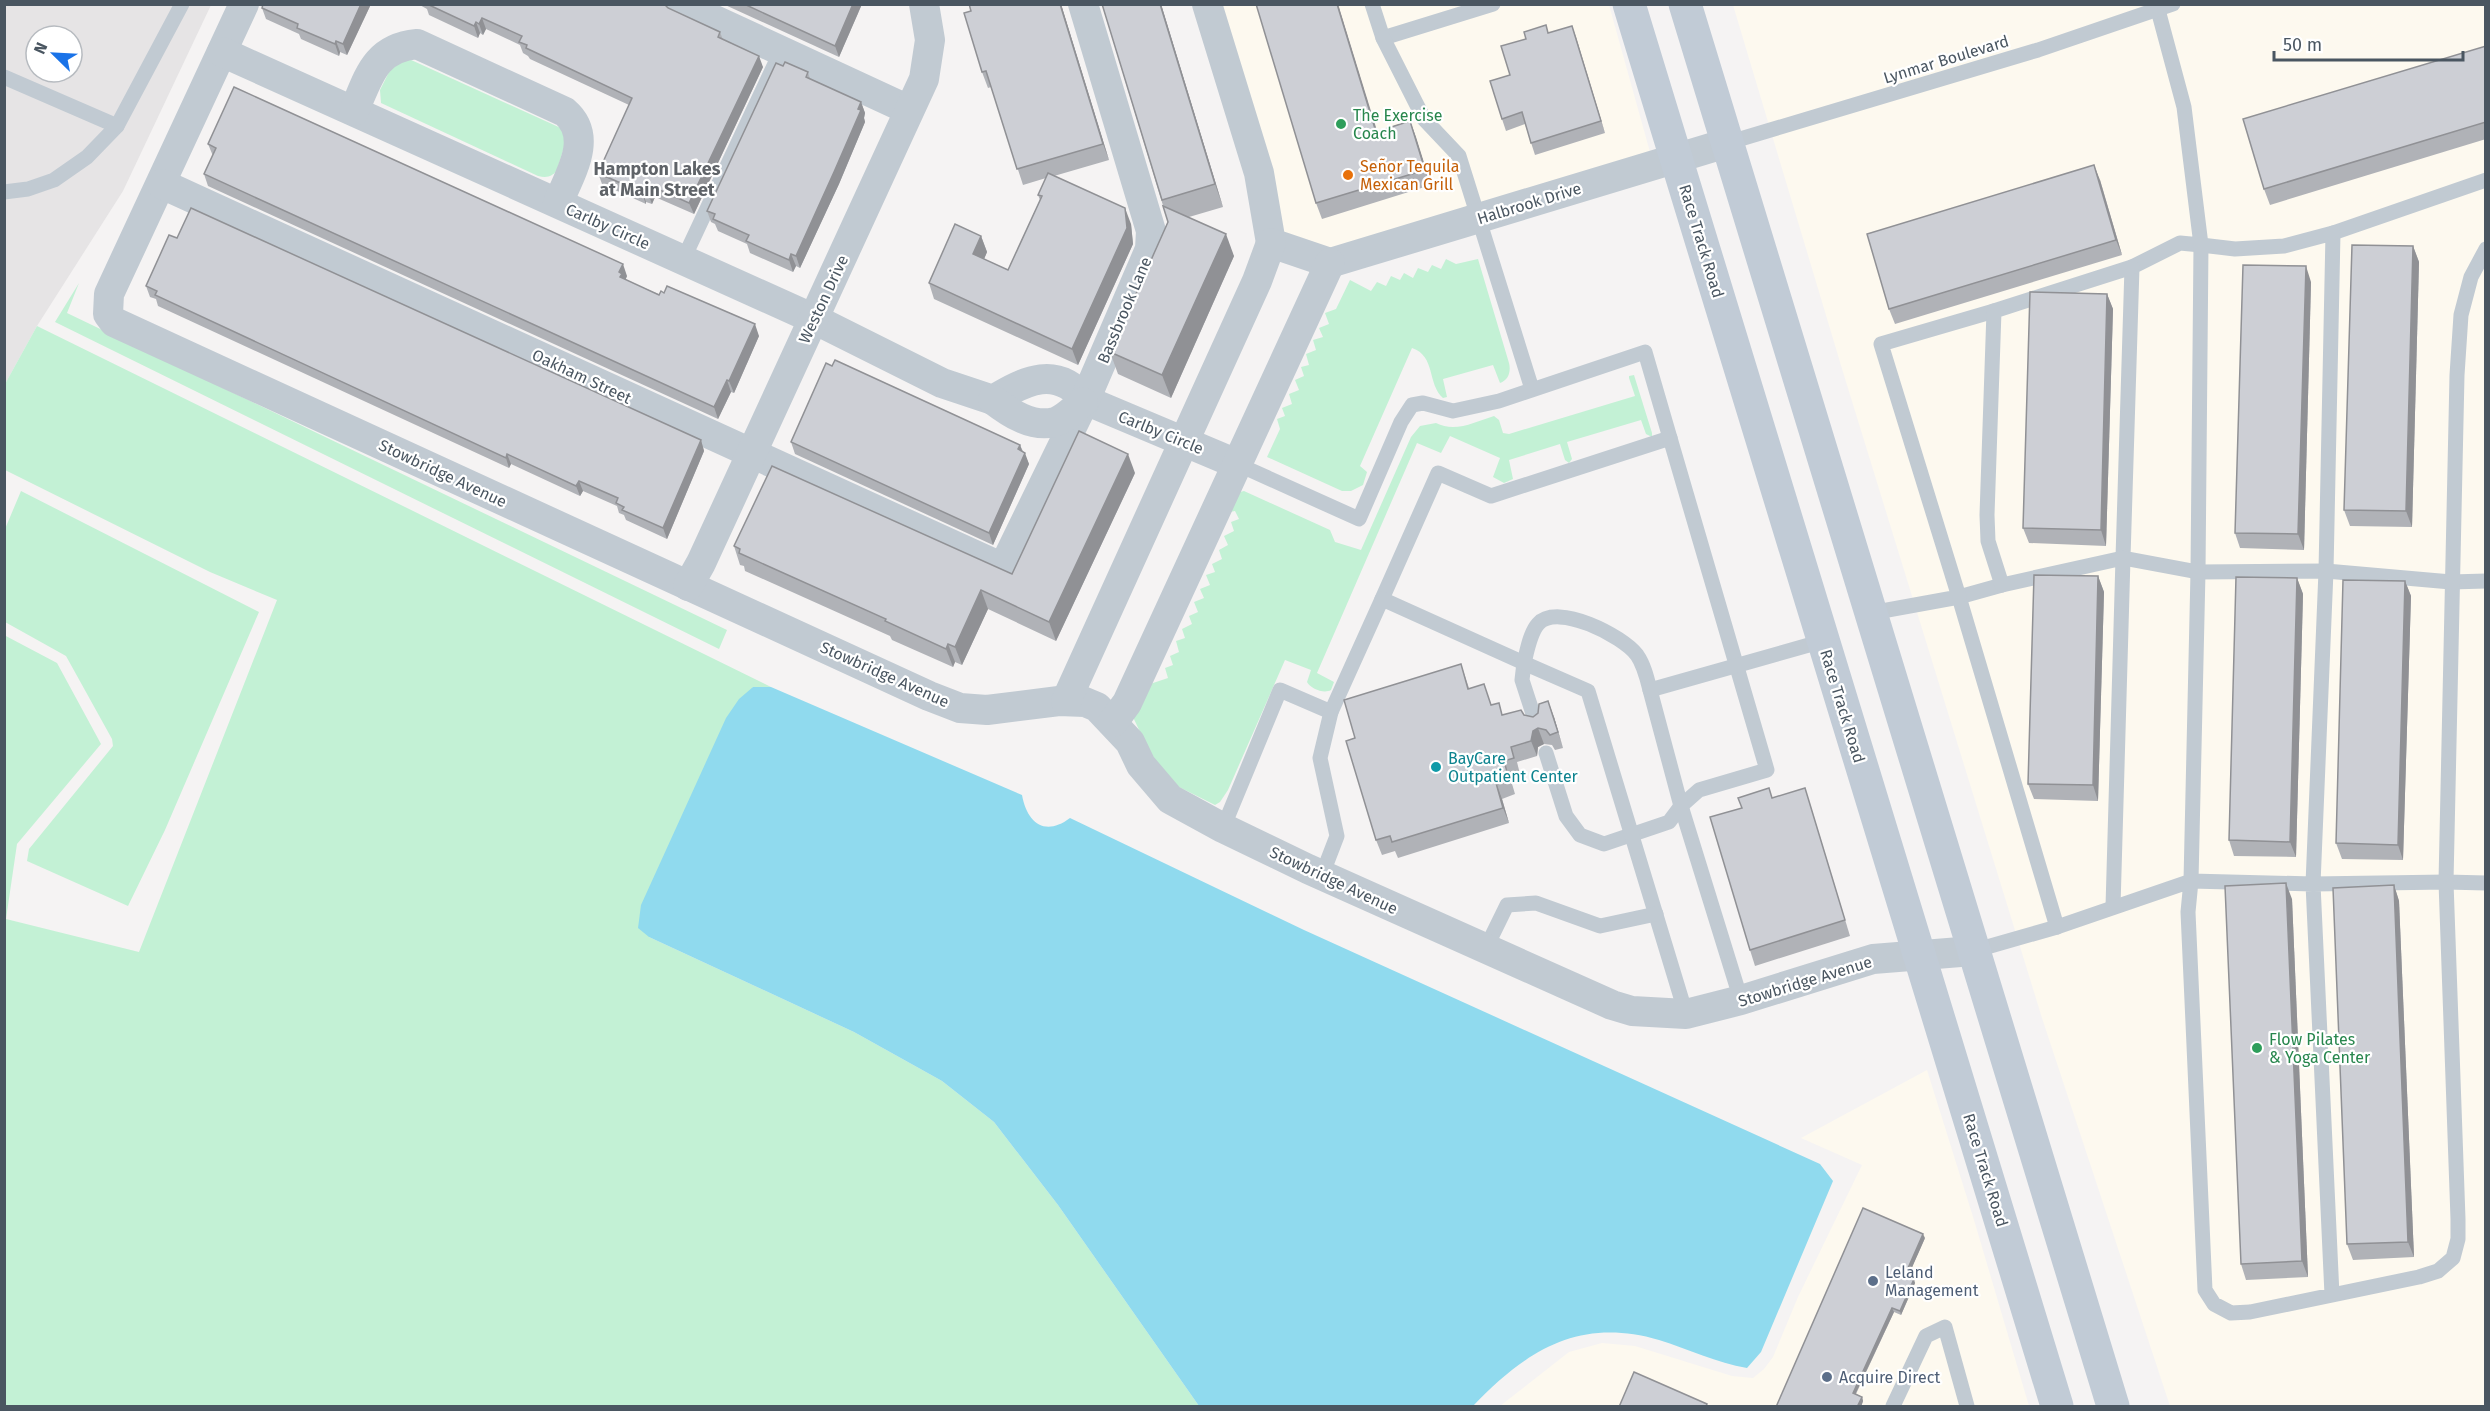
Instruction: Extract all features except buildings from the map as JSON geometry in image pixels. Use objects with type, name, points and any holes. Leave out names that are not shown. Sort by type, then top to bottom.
[{"type":"main road","name":"Race Track Road","points":[[1629,4],[2057,1407]]},
{"type":"main road","points":[[1685,4],[2113,1407]]},
{"type":"street","name":"Stowbridge Avenue","points":[[244,4],[109,294],[108,314],[114,322],[928,696],[960,708],[1001,709],[1046,701],[1085,702],[1097,707],[1130,742],[1140,765],[1170,799],[1223,828],[1322,875],[1612,1005],[1632,1011],[1686,1014],[1741,1000],[1873,960],[1974,951]]},
{"type":"street","points":[[680,4],[909,110]]},
{"type":"street","name":"Weston Drive","points":[[688,586],[701,563],[750,452],[924,79],[930,40],[924,4]]},
{"type":"street","name":"Bassbrook Lane","points":[[1003,568],[1085,400],[1150,249],[1151,231],[1083,4]]},
{"type":"street","points":[[1066,701],[1257,280],[1271,243],[1259,172],[1207,4]]},
{"type":"street","points":[[354,111],[375,65],[389,51],[401,46],[417,44],[565,112],[574,120],[579,134],[578,153],[558,203]]},
{"type":"street","name":"Carlby Circle","points":[[222,52],[814,319],[942,383],[993,400],[1021,418],[1038,422],[1056,422],[1085,400]]},
{"type":"street","name":"Halbrook Drive","points":[[1330,263],[1727,143]]},
{"type":"street","name":"Oakham Street","points":[[162,184],[1003,568]]},
{"type":"street","points":[[1113,722],[1127,704],[1330,263],[1271,243]]},
{"type":"street","name":"Carlby Circle","points":[[993,400],[1028,382],[1047,378],[1066,381],[1085,400],[1237,464]]},
{"type":"lane","points":[[4,192],[28,189],[54,180],[87,158],[117,126],[182,4]]},
{"type":"lane","points":[[1372,4],[1383,38],[1424,119],[1459,156],[1532,389]]},
{"type":"lane","points":[[1383,38],[1493,4]]},
{"type":"lane","points":[[2165,7],[2184,107],[2201,245],[2198,572],[2191,881],[2187,912],[2205,1290],[2214,1305],[2231,1313],[2250,1312],[2438,1271],[2453,1258],[2458,1239],[2446,882],[2451,582],[2457,375],[2462,315],[2470,277],[2486,249]]},
{"type":"lane","name":"Lynmar Boulevard","points":[[1727,143],[2038,50],[2165,7]]},
{"type":"lane","points":[[683,260],[781,51]]},
{"type":"lane","points":[[4,77],[117,126]]},
{"type":"lane","points":[[2057,927],[1881,345],[2132,267],[2180,243],[2235,249],[2284,246],[2333,233],[2486,180]]},
{"type":"lane","points":[[2332,1295],[2313,884],[2326,571],[2333,233]]},
{"type":"lane","points":[[2113,907],[2132,267]]},
{"type":"lane","points":[[1994,311],[1986,515],[1988,542],[2002,585]]},
{"type":"lane","points":[[1237,464],[1359,519],[1401,422],[1412,405],[1423,404],[1453,411],[1499,400],[1645,352],[1767,770],[1698,790],[1681,806],[1669,822],[1604,844],[1580,835],[1566,816],[1546,753]]},
{"type":"lane","points":[[1322,875],[1337,836],[1320,758],[1330,712],[1438,473],[1491,496],[1671,438]]},
{"type":"lane","points":[[1871,613],[1959,597],[2123,558],[2198,572],[2326,571],[2451,582],[2486,581]]},
{"type":"lane","points":[[1382,598],[1588,691],[1686,1014]]},
{"type":"lane","points":[[1536,723],[1522,680],[1531,638],[1539,623],[1554,615],[1570,618],[1598,628],[1629,646],[1642,664],[1681,806],[1741,1000]]},
{"type":"lane","points":[[1650,690],[1736,663],[1823,641]]},
{"type":"lane","points":[[1223,828],[1280,690],[1330,712]]},
{"type":"lane","points":[[1974,951],[2057,927],[2191,881],[2313,884],[2486,883]]},
{"type":"lane","points":[[1485,950],[1507,905],[1536,903],[1600,926],[1656,914]]},
{"type":"lane","points":[[1893,1407],[1926,1336],[1945,1327],[1967,1407]]},
{"type":"shaded area","points":[[5,5],[211,5],[123,191],[37,326],[5,384]]},
{"type":"shaded area","points":[[1222,5],[1609,5],[1650,152],[1330,249],[1284,234]]},
{"type":"shaded area","points":[[1733,5],[2485,5],[2485,1406],[2170,1406],[2042,1018],[1843,372]]},
{"type":"shaded area","points":[[1927,1070],[2029,1406],[1500,1406],[1569,1352],[1602,1343],[1635,1346],[1732,1376],[1753,1378],[1773,1357],[1798,1297],[1862,1165],[1801,1138]]},
{"type":"green space","points":[[409,59],[563,129],[568,134],[557,170],[549,176],[538,176],[381,103],[380,90],[393,64]]},
{"type":"green space","points":[[1446,259],[1456,264],[1478,259],[1509,363],[1509,372],[1505,380],[1500,383],[1493,365],[1443,379],[1447,397],[1443,398],[1438,392],[1425,357],[1412,348],[1360,466],[1367,472],[1363,485],[1351,491],[1342,491],[1267,457],[1280,429],[1277,419],[1285,416],[1282,408],[1292,404],[1289,394],[1299,390],[1295,380],[1304,376],[1301,367],[1309,365],[1306,354],[1316,350],[1313,340],[1323,337],[1319,328],[1329,324],[1325,313],[1336,309],[1350,280],[1371,291],[1377,282],[1386,286],[1391,276],[1400,280],[1404,273],[1413,278],[1418,268],[1428,272],[1432,265],[1441,269]]},
{"type":"green space","points":[[79,283],[67,313],[727,630],[719,649],[55,322]]},
{"type":"green space","points":[[37,326],[771,687],[753,687],[649,937],[854,1032],[942,1081],[994,1122],[1058,1205],[1199,1406],[5,1406],[4,635],[57,663],[101,744],[17,844],[6,919],[139,952],[277,600],[210,572],[5,470],[5,384]]},
{"type":"green space","points":[[1634,375],[1652,437],[1646,434],[1641,420],[1567,442],[1572,459],[1569,463],[1565,460],[1560,444],[1509,460],[1513,479],[1504,483],[1493,477],[1500,458],[1450,436],[1441,453],[1417,443],[1317,673],[1334,682],[1331,690],[1321,691],[1311,687],[1307,682],[1311,670],[1285,660],[1228,790],[1220,802],[1215,805],[1179,787],[1152,757],[1132,715],[1141,687],[1168,678],[1165,668],[1173,665],[1170,656],[1179,652],[1176,641],[1185,638],[1182,629],[1192,624],[1189,616],[1198,612],[1194,602],[1204,598],[1200,589],[1210,585],[1206,575],[1215,572],[1212,564],[1222,559],[1219,550],[1228,545],[1224,536],[1234,531],[1231,522],[1239,519],[1235,511],[1225,513],[1236,493],[1244,491],[1330,530],[1335,542],[1361,550],[1411,437],[1420,426],[1436,423],[1458,427],[1494,416],[1499,420],[1503,433],[1509,434],[1635,396],[1629,378]]},
{"type":"green space","points":[[21,491],[259,612],[165,830],[128,906],[27,861],[29,849],[113,746],[112,739],[66,656],[5,622],[5,529]]},
{"type":"water","points":[[753,687],[771,687],[1022,795],[1028,813],[1038,824],[1053,826],[1070,818],[1304,930],[1820,1164],[1833,1181],[1761,1352],[1747,1368],[1659,1340],[1630,1334],[1604,1333],[1579,1336],[1556,1343],[1534,1354],[1493,1386],[1473,1406],[1199,1406],[1058,1205],[994,1122],[942,1081],[854,1032],[649,937],[638,928],[641,905],[726,718],[739,699]]},
{"type":"place","name":"The Exercise Coach","points":[[1341,124]]},
{"type":"place","name":"Señor Tequila Mexican Grill","points":[[1348,175]]},
{"type":"place","name":"BayCare Outpatient Center","points":[[1436,767]]},
{"type":"place","name":"Flow Pilates & Yoga Center","points":[[2257,1048]]},
{"type":"place","name":"Leland Management","points":[[1873,1281]]},
{"type":"place","name":"Acquire Direct","points":[[1827,1377]]},
{"type":"district","name":"Hampton Lakes at Main Street","points":[[657,180]]}]
